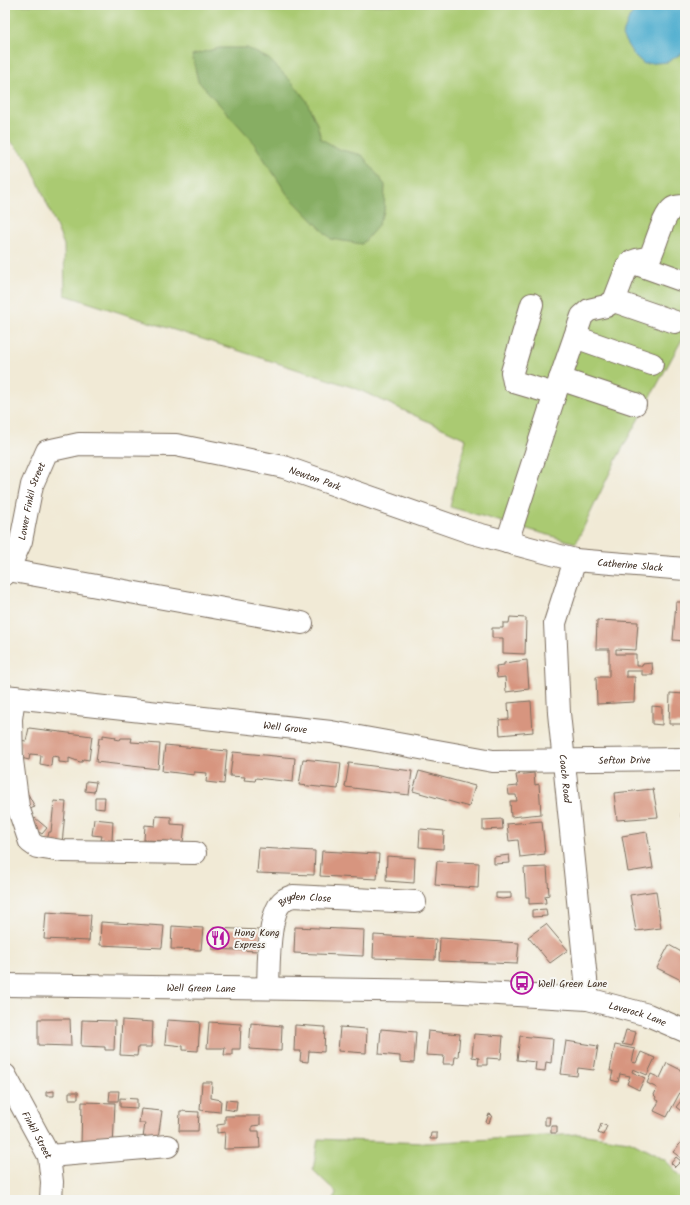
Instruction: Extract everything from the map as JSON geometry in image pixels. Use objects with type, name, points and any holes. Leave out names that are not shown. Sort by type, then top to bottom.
[{"type":"street","points":[[507,542],[557,386],[582,316],[589,310],[606,306],[614,301],[627,266],[635,260],[650,257],[663,223],[671,209],[677,206],[685,206]]},
{"type":"street","points":[[631,262],[684,281]]},
{"type":"street","points":[[614,301],[675,322]]},
{"type":"street","points":[[532,304],[512,372],[514,382],[557,386],[635,404]]},
{"type":"street","points":[[575,337],[652,364]]},
{"type":"street","name":"Newton Park","points":[[47,451],[79,444],[176,445],[284,467],[470,532],[576,560]]},
{"type":"street","name":"Lower Finkil Street","points":[[6,572],[21,540],[32,485],[47,451]]},
{"type":"street","name":"Catherine Slack","points":[[576,560],[685,569]]},
{"type":"street","name":"Coach Road","points":[[576,560],[555,623],[559,713],[588,999]]},
{"type":"street","points":[[6,572],[302,623]]},
{"type":"street","points":[[9,697],[12,760],[18,807],[30,842],[37,847],[62,851],[195,853]]},
{"type":"street","name":"Well Grove","points":[[9,697],[331,732],[493,761],[564,760]]},
{"type":"street","name":"Sefton Drive","points":[[564,760],[685,759]]},
{"type":"street","name":"Bryden Close","points":[[268,988],[271,930],[274,916],[284,900],[293,896],[415,902]]},
{"type":"street","name":"Well Green Lane","points":[[5,985],[447,991],[588,999]]},
{"type":"street","name":"Laverock Lane","points":[[588,999],[648,1015],[685,1031]]},
{"type":"street","name":"Finkil Street","points":[[5,1075],[49,1156],[52,1182],[51,1200]]},
{"type":"street","points":[[49,1156],[168,1146]]},
{"type":"green space","points":[[5,5],[685,5],[685,334],[616,460],[576,543],[450,507],[466,439],[355,388],[65,295],[64,245],[29,160],[5,136]]},
{"type":"green space","points":[[219,48],[247,48],[269,59],[293,83],[306,100],[317,124],[321,139],[341,150],[362,155],[385,185],[384,212],[377,227],[362,244],[331,239],[287,194],[251,139],[198,81],[192,55]]},
{"type":"green space","points":[[579,1134],[629,1141],[665,1160],[685,1180],[685,1200],[334,1200],[336,1192],[313,1170],[318,1139],[425,1143]]},
{"type":"water","points":[[640,5],[685,5],[685,53],[668,62],[644,64],[633,54],[622,36],[630,16]]},
{"type":"building","points":[[676,602],[685,602],[685,641],[673,640]]},
{"type":"building","points":[[510,617],[526,618],[525,654],[503,653],[503,638],[492,638],[492,628],[503,628],[503,623],[509,623]]},
{"type":"building","points":[[597,620],[638,622],[636,650],[616,649],[616,654],[636,654],[636,666],[652,663],[653,675],[642,675],[642,671],[626,671],[626,677],[635,677],[634,702],[597,704],[596,677],[609,677],[609,649],[596,649]]},
{"type":"building","points":[[527,660],[529,689],[506,692],[505,677],[497,678],[496,666],[504,665],[504,663]]},
{"type":"building","points":[[670,693],[684,694],[685,724],[669,724]]},
{"type":"building","points":[[531,701],[533,732],[500,735],[499,720],[509,719],[508,703]]},
{"type":"building","points":[[652,706],[662,707],[662,725],[652,724]]},
{"type":"building","points":[[29,728],[92,736],[89,760],[83,759],[82,762],[80,762],[69,758],[69,763],[59,762],[59,757],[52,756],[51,766],[40,764],[41,755],[30,754],[29,760],[21,758],[20,740],[26,741]]},
{"type":"building","points":[[103,735],[116,737],[115,739],[120,740],[121,738],[132,738],[131,742],[160,744],[158,769],[96,762],[99,738],[103,738]]},
{"type":"building","points":[[165,745],[227,751],[224,784],[206,782],[207,773],[194,772],[194,775],[162,771]]},
{"type":"building","points":[[233,752],[295,758],[293,782],[256,778],[255,781],[244,780],[245,777],[230,776]]},
{"type":"building","points":[[303,759],[341,763],[338,789],[299,785]]},
{"type":"building","points":[[349,763],[412,771],[409,795],[345,787]]},
{"type":"building","points":[[419,771],[475,786],[469,807],[413,791]]},
{"type":"building","points":[[534,773],[535,785],[539,784],[541,814],[511,817],[510,801],[517,801],[516,795],[509,795],[508,787],[518,786],[516,775]]},
{"type":"building","points":[[86,781],[96,782],[94,792],[85,791]]},
{"type":"building","points":[[684,782],[685,817],[681,817]]},
{"type":"building","points":[[653,789],[658,817],[617,820],[614,793]]},
{"type":"building","points":[[28,794],[35,807],[27,810],[21,796]]},
{"type":"building","points":[[95,797],[105,797],[104,809],[95,808]]},
{"type":"building","points":[[54,801],[66,802],[62,844],[47,841],[49,832],[51,832]]},
{"type":"building","points":[[156,816],[171,817],[171,824],[185,825],[183,842],[144,840],[145,825],[155,826]]},
{"type":"building","points":[[35,818],[47,828],[42,834],[29,825]]},
{"type":"building","points":[[94,819],[113,821],[112,841],[101,840],[102,836],[92,835]]},
{"type":"building","points":[[502,819],[503,829],[483,830],[483,820]]},
{"type":"building","points":[[542,821],[545,854],[520,857],[518,840],[509,841],[507,824]]},
{"type":"building","points":[[420,829],[444,831],[443,849],[419,847]]},
{"type":"building","points":[[647,832],[653,868],[628,872],[622,836]]},
{"type":"building","points":[[259,848],[315,851],[314,875],[257,873]]},
{"type":"building","points":[[322,851],[379,854],[377,879],[320,876]]},
{"type":"building","points":[[509,855],[510,863],[494,864],[494,857]]},
{"type":"building","points":[[387,856],[415,858],[414,883],[386,881]]},
{"type":"building","points":[[437,861],[479,863],[478,888],[435,885]]},
{"type":"building","points":[[547,867],[549,895],[545,896],[546,903],[529,904],[529,897],[526,897],[524,868]]},
{"type":"building","points":[[656,891],[661,928],[636,931],[630,895]]},
{"type":"building","points":[[496,893],[511,893],[511,898],[496,898]]},
{"type":"building","points":[[546,909],[547,916],[532,917],[532,910]]},
{"type":"building","points":[[46,912],[91,915],[89,941],[44,939]]},
{"type":"building","points":[[101,922],[164,926],[162,948],[100,945]]},
{"type":"building","points":[[546,924],[568,950],[550,963],[528,937]]},
{"type":"building","points":[[172,926],[203,928],[201,950],[171,949]]},
{"type":"building","points":[[295,927],[364,930],[363,956],[294,953]]},
{"type":"building","points":[[213,928],[260,930],[259,951],[212,949]]},
{"type":"building","points":[[374,935],[436,939],[435,960],[373,958]]},
{"type":"building","points":[[440,938],[519,943],[517,964],[439,961]]},
{"type":"building","points":[[669,945],[685,954],[685,982],[657,968]]},
{"type":"building","points":[[38,1019],[70,1019],[71,1046],[38,1045]]},
{"type":"building","points":[[82,1020],[115,1021],[114,1050],[105,1050],[105,1047],[81,1046]]},
{"type":"building","points":[[122,1020],[153,1022],[152,1047],[138,1047],[137,1056],[120,1055]]},
{"type":"building","points":[[167,1020],[200,1022],[198,1051],[183,1050],[183,1046],[165,1044]]},
{"type":"building","points":[[209,1022],[241,1024],[240,1049],[232,1049],[232,1055],[224,1055],[225,1048],[207,1048]]},
{"type":"building","points":[[251,1023],[282,1026],[281,1051],[249,1049]]},
{"type":"building","points":[[295,1025],[325,1027],[324,1052],[309,1051],[308,1062],[300,1061],[301,1051],[294,1051]]},
{"type":"building","points":[[340,1027],[367,1029],[366,1053],[338,1051]]},
{"type":"building","points":[[381,1029],[416,1032],[414,1063],[400,1062],[400,1056],[379,1054]]},
{"type":"building","points":[[626,1030],[636,1032],[632,1046],[622,1044]]},
{"type":"building","points":[[428,1031],[460,1034],[458,1057],[455,1057],[454,1064],[443,1064],[444,1056],[426,1055]]},
{"type":"building","points":[[474,1034],[503,1036],[501,1059],[487,1058],[487,1065],[478,1065],[479,1058],[472,1057]]},
{"type":"building","points":[[520,1036],[553,1039],[551,1063],[546,1062],[545,1071],[535,1070],[536,1062],[517,1060]]},
{"type":"building","points":[[566,1041],[598,1046],[594,1070],[578,1068],[577,1076],[561,1074]]},
{"type":"building","points":[[615,1045],[635,1049],[632,1062],[636,1063],[641,1052],[655,1058],[647,1075],[633,1069],[632,1072],[645,1078],[639,1090],[627,1084],[630,1076],[620,1074],[618,1082],[611,1080],[613,1071],[610,1071]]},
{"type":"building","points":[[667,1063],[685,1072],[685,1083],[667,1117],[654,1111],[659,1101],[655,1099],[656,1097],[654,1095],[657,1088],[647,1083],[651,1074],[660,1078]]},
{"type":"building","points":[[202,1082],[212,1082],[211,1098],[221,1100],[220,1112],[200,1110]]},
{"type":"building","points":[[54,1091],[54,1096],[46,1096],[46,1092]]},
{"type":"building","points":[[110,1091],[119,1091],[118,1101],[109,1101]]},
{"type":"building","points":[[69,1092],[78,1092],[78,1099],[69,1099]]},
{"type":"building","points":[[685,1096],[685,1114],[676,1107]]},
{"type":"building","points":[[120,1098],[137,1099],[137,1108],[120,1107]]},
{"type":"building","points":[[226,1100],[237,1101],[236,1111],[225,1109]]},
{"type":"building","points":[[82,1102],[115,1103],[113,1147],[81,1146]]},
{"type":"building","points":[[141,1109],[162,1111],[158,1138],[143,1138],[145,1123],[139,1123]]},
{"type":"building","points":[[180,1111],[199,1112],[198,1131],[179,1131]]},
{"type":"building","points":[[489,1114],[492,1115],[489,1123],[486,1122]]},
{"type":"building","points":[[225,1116],[260,1116],[260,1125],[252,1126],[252,1131],[259,1131],[260,1148],[224,1149],[225,1132],[217,1133],[217,1125],[225,1124]]},
{"type":"building","points":[[545,1117],[550,1117],[549,1125],[545,1125]]},
{"type":"building","points":[[601,1124],[607,1126],[603,1135],[598,1133]]},
{"type":"building","points":[[551,1126],[557,1126],[557,1133],[551,1133]]},
{"type":"building","points":[[431,1133],[437,1133],[437,1139],[430,1139]]},
{"type":"building","points":[[685,1138],[685,1153],[681,1158],[673,1152]]},
{"type":"building","points":[[676,1157],[681,1161],[675,1167],[671,1163]]},
{"type":"place","name":"Hong Kong Express","points":[[218,938]]},
{"type":"place","name":"Well Green Lane","points":[[522,983]]}]
